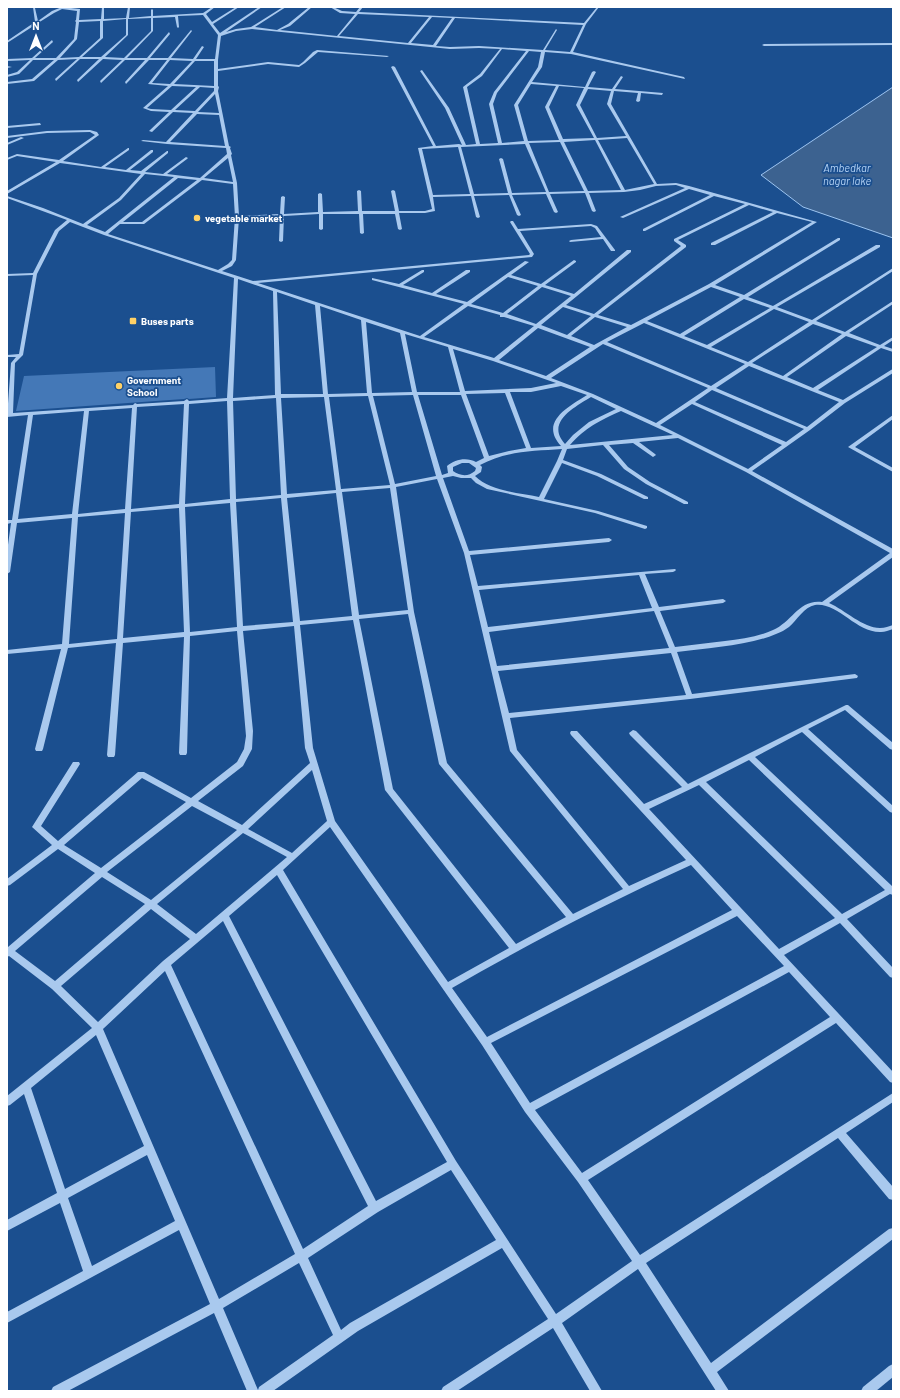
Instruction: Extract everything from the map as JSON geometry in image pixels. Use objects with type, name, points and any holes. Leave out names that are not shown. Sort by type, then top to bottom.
[{"type":"street","points":[[56,80],[101,38],[103,7]]},
{"type":"street","points":[[78,81],[127,34],[129,7]]},
{"type":"street","points":[[76,21],[204,14],[214,7]]},
{"type":"street","points":[[211,24],[238,7]]},
{"type":"street","points":[[219,271],[230,265],[234,260],[237,217],[235,183],[229,147],[216,89],[216,60],[220,35],[261,7]]},
{"type":"street","points":[[252,28],[285,7]]},
{"type":"street","points":[[278,30],[289,25],[310,7]]},
{"type":"street","points":[[332,7],[341,12],[585,24]]},
{"type":"street","points":[[337,37],[362,7]]},
{"type":"street","points":[[382,14],[386,7]]},
{"type":"street","points":[[590,7],[598,7]]},
{"type":"street","points":[[571,53],[585,24],[598,7]]},
{"type":"street","points":[[34,8],[38,27]]},
{"type":"street","points":[[7,47],[60,13],[62,8]]},
{"type":"street","points":[[7,42],[53,12],[62,8],[78,10],[75,39],[57,58],[33,80],[7,83]]},
{"type":"street","points":[[101,82],[152,31],[152,10]]},
{"type":"street","points":[[183,14],[188,11]]},
{"type":"street","points":[[204,14],[220,35]]},
{"type":"street","points":[[176,15],[178,27]]},
{"type":"street","points":[[410,44],[432,16]]},
{"type":"street","points":[[434,46],[454,18]]},
{"type":"street","points":[[220,35],[236,30],[252,28],[434,46],[479,47],[502,50],[571,53],[684,78]]},
{"type":"street","points":[[556,30],[543,52],[540,67],[516,105],[526,141],[556,212]]},
{"type":"street","points":[[191,31],[150,84],[199,86],[216,89]]},
{"type":"street","points":[[126,83],[148,59],[168,33]]},
{"type":"street","points":[[7,36],[25,35]]},
{"type":"street","points":[[7,76],[18,73],[52,41]]},
{"type":"street","points":[[764,45],[893,44]]},
{"type":"street","points":[[202,47],[194,60],[171,85],[145,108],[148,110],[221,114]]},
{"type":"street","points":[[478,144],[465,87],[481,75],[502,50]]},
{"type":"street","points":[[216,70],[268,63],[299,66],[317,51],[387,56]]},
{"type":"street","points":[[500,143],[491,104],[495,93],[528,51]]},
{"type":"street","points":[[7,60],[35,58],[79,58],[216,60]]},
{"type":"street","points":[[393,68],[435,147]]},
{"type":"street","points":[[422,71],[447,108],[462,145],[478,217]]},
{"type":"street","points":[[594,72],[578,105],[624,191]]},
{"type":"street","points":[[621,77],[613,90],[609,104],[656,185]]},
{"type":"street","points":[[531,83],[662,94]]},
{"type":"street","points":[[558,85],[547,107],[561,140],[587,192],[594,211]]},
{"type":"street","points":[[151,131],[199,86]]},
{"type":"street","points":[[167,142],[216,89]]},
{"type":"street","points":[[638,100],[640,92]]},
{"type":"street","points":[[7,127],[40,124]]},
{"type":"street","points":[[7,137],[48,132],[96,133],[97,135],[59,162],[7,193]]},
{"type":"street","points":[[7,144],[30,134]]},
{"type":"street","points":[[237,217],[281,214],[396,213],[431,211],[434,210],[434,207],[420,148],[526,141],[629,137]]},
{"type":"street","points":[[143,141],[229,147]]},
{"type":"street","points":[[102,168],[128,149]]},
{"type":"street","points":[[126,171],[152,151]]},
{"type":"street","points":[[83,226],[120,199],[143,173],[167,152]]},
{"type":"street","points":[[120,223],[143,223],[201,179],[230,154]]},
{"type":"street","points":[[7,159],[17,155],[102,168],[235,183]]},
{"type":"street","points":[[164,175],[186,158]]},
{"type":"street","points":[[501,159],[510,194],[519,215]]},
{"type":"street","points":[[105,234],[177,177]]},
{"type":"street","points":[[432,196],[624,191],[656,185],[676,184],[815,222],[711,285],[594,347],[547,378]]},
{"type":"street","points":[[622,217],[689,187]]},
{"type":"street","points":[[359,191],[362,233]]},
{"type":"street","points":[[393,191],[400,229]]},
{"type":"street","points":[[320,194],[321,229]]},
{"type":"street","points":[[644,230],[714,194]]},
{"type":"street","points":[[7,197],[105,234],[402,332],[495,360],[591,395],[680,436],[748,471],[893,553],[823,604]]},
{"type":"street","points":[[282,197],[282,241]]},
{"type":"street","points":[[568,336],[684,246],[675,240],[748,204]]},
{"type":"street","points":[[713,244],[776,212]]},
{"type":"street","points":[[70,220],[57,230],[35,274],[21,355],[13,363],[8,414],[278,396],[507,391],[545,388],[562,384]]},
{"type":"street","points":[[251,282],[530,256],[532,254],[512,222]]},
{"type":"street","points":[[517,230],[591,225],[596,227],[613,250]]},
{"type":"street","points":[[571,240],[604,238]]},
{"type":"street","points":[[680,336],[839,239]]},
{"type":"street","points":[[707,347],[878,246]]},
{"type":"street","points":[[495,360],[536,325],[629,251]]},
{"type":"street","points":[[502,316],[574,260]]},
{"type":"street","points":[[421,337],[527,262]]},
{"type":"street","points":[[657,425],[893,269]]},
{"type":"street","points":[[399,286],[422,271]]},
{"type":"street","points":[[432,294],[468,271]]},
{"type":"street","points":[[7,275],[35,274]]},
{"type":"street","points":[[508,276],[574,295]]},
{"type":"street","points":[[236,277],[230,399],[233,500],[240,629],[250,744],[246,756],[240,764],[102,872],[8,951],[55,986],[98,1028],[253,1391]]},
{"type":"street","points":[[374,279],[432,294],[536,325],[594,347]]},
{"type":"street","points":[[711,285],[893,351]]},
{"type":"street","points":[[276,290],[278,396],[284,496],[309,748],[331,822],[485,1042],[528,1109],[581,1179],[639,1262],[723,1391]]},
{"type":"street","points":[[784,377],[844,334],[893,302]]},
{"type":"street","points":[[317,303],[326,396],[356,618],[388,790],[514,948]]},
{"type":"street","points":[[562,305],[631,327]]},
{"type":"street","points":[[363,318],[370,394],[393,486],[411,612],[443,764],[572,918]]},
{"type":"street","points":[[644,321],[843,402]]},
{"type":"street","points":[[402,332],[415,393],[440,478],[467,553],[514,752],[627,889]]},
{"type":"street","points":[[814,390],[893,338]]},
{"type":"street","points":[[604,342],[714,388],[808,430]]},
{"type":"street","points":[[450,346],[463,393],[487,458]]},
{"type":"street","points":[[7,356],[21,355]]},
{"type":"street","points":[[748,471],[785,444],[808,430],[843,402],[893,371]]},
{"type":"street","points":[[507,391],[529,449]]},
{"type":"street","points":[[565,447],[557,439],[554,431],[557,422],[564,413],[591,395]]},
{"type":"street","points":[[183,753],[187,634],[182,506],[187,401]]},
{"type":"street","points":[[692,402],[785,444]]},
{"type":"street","points":[[111,754],[120,641],[127,510],[135,405]]},
{"type":"street","points":[[540,499],[560,461],[565,447],[583,428],[620,408]]},
{"type":"street","points":[[39,749],[65,646],[75,516],[87,409]]},
{"type":"street","points":[[7,572],[16,521],[31,413]]},
{"type":"street","points":[[893,418],[852,447],[893,470]]},
{"type":"street","points":[[477,464],[487,458],[529,449],[604,444],[680,436]]},
{"type":"street","points":[[634,441],[652,454]]},
{"type":"street","points":[[604,444],[626,468],[648,483],[686,503]]},
{"type":"street","points":[[470,461],[477,464],[479,467],[478,472],[472,476],[462,477],[453,474],[449,469],[452,464],[456,462],[470,461]]},
{"type":"street","points":[[560,461],[600,475],[646,498]]},
{"type":"street","points":[[7,522],[393,486],[440,478],[453,474]]},
{"type":"street","points":[[472,476],[478,482],[490,488],[596,512],[645,527]]},
{"type":"street","points":[[467,553],[609,540]]},
{"type":"street","points":[[475,588],[673,570]]},
{"type":"street","points":[[642,574],[673,650],[690,697]]},
{"type":"street","points":[[485,630],[722,601]]},
{"type":"street","points":[[494,669],[673,650],[755,638],[773,634],[808,606],[814,603],[832,607],[861,626],[870,630],[880,631],[893,627]]},
{"type":"street","points":[[7,652],[411,612]]},
{"type":"street","points":[[505,716],[690,697],[855,676]]},
{"type":"street","points":[[643,808],[687,788],[846,707],[893,747]]},
{"type":"street","points":[[803,729],[893,810]]},
{"type":"street","points":[[633,732],[687,788]]},
{"type":"street","points":[[574,733],[893,1079]]},
{"type":"street","points":[[750,756],[892,890],[778,954]]},
{"type":"street","points":[[76,764],[36,827],[58,846],[102,872],[151,904],[197,939]]},
{"type":"street","points":[[55,986],[151,904],[243,829],[314,764]]},
{"type":"street","points":[[7,884],[58,846],[141,774],[293,857]]},
{"type":"street","points":[[700,781],[841,918],[893,974]]},
{"type":"street","points":[[7,1102],[98,1028],[166,964],[293,857],[331,822]]},
{"type":"street","points":[[446,987],[514,948],[627,889],[692,861]]},
{"type":"street","points":[[278,869],[453,1164],[555,1321],[596,1391]]},
{"type":"street","points":[[485,1042],[738,911]]},
{"type":"street","points":[[224,915],[374,1208]]},
{"type":"street","points":[[166,964],[340,1337]]},
{"type":"street","points":[[528,1109],[790,968]]},
{"type":"street","points":[[581,1179],[837,1018]]},
{"type":"street","points":[[26,1086],[89,1274]]},
{"type":"street","points":[[447,1391],[555,1321],[639,1262],[893,1097]]},
{"type":"street","points":[[839,1132],[893,1195]]},
{"type":"street","points":[[7,1226],[150,1148]]},
{"type":"street","points":[[57,1391],[218,1306],[302,1256],[374,1208],[453,1164]]},
{"type":"street","points":[[7,1318],[182,1223]]},
{"type":"street","points":[[710,1371],[893,1233]]},
{"type":"street","points":[[263,1391],[354,1326],[503,1242]]},
{"type":"street","points":[[867,1391],[893,1370]]},
{"type":"water","name":"Ambedkar nagar lake","points":[[893,87],[893,238],[803,207],[761,175]]},
{"type":"building","name":"Government School","points":[[215,367],[216,397],[16,411],[24,376]]},
{"type":"place","name":"vegetable market","points":[[197,218]]},
{"type":"place","name":"Buses parts","points":[[133,321]]},
{"type":"place","name":"Government School","points":[[119,386]]}]
